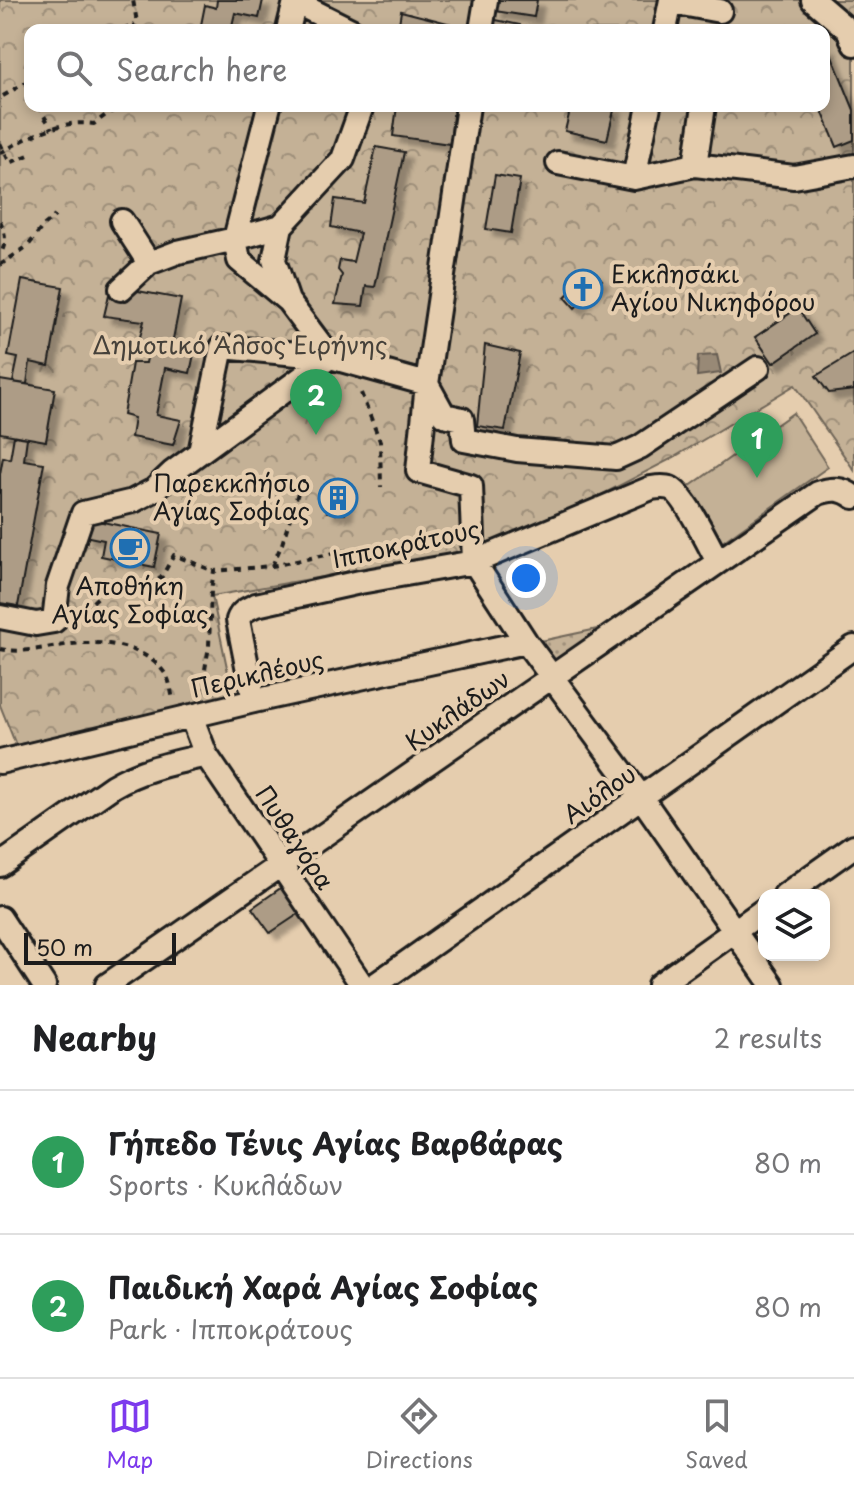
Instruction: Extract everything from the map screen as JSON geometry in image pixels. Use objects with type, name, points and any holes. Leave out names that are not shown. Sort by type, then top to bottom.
[{"type":"street","points":[[482,24],[486,0]]},
{"type":"street","points":[[813,0],[848,30],[854,44]]},
{"type":"street","points":[[666,24],[671,1],[720,14]]},
{"type":"street","points":[[290,24],[295,2],[339,24]]},
{"type":"street","points":[[267,112],[235,239],[239,260],[288,301],[330,357]]},
{"type":"street","points":[[288,301],[274,260],[281,226],[343,159],[360,112]]},
{"type":"street","points":[[467,112],[427,384],[418,471],[471,486],[474,562],[526,642],[641,797],[772,985]]},
{"type":"street","points":[[634,178],[648,112]]},
{"type":"street","points":[[695,165],[703,112]]},
{"type":"street","points":[[558,163],[634,178],[695,165],[794,177],[854,166]]},
{"type":"street","points":[[122,221],[149,263]]},
{"type":"street","points":[[121,289],[149,263],[178,252],[281,226]]},
{"type":"street","points":[[200,452],[222,347],[330,357],[427,384],[444,415],[462,419],[464,440],[517,450],[616,458],[640,447],[758,368]]},
{"type":"street","points":[[0,617],[36,624],[54,621],[58,586],[83,513],[133,501],[154,490],[173,472],[330,357]]},
{"type":"street","name":"Ιπποκράτους","points":[[254,701],[238,620],[245,610],[256,605],[360,582],[474,562],[661,486],[670,488],[681,497],[718,562]]},
{"type":"street","name":"Κυκλάδων","points":[[107,985],[818,493],[829,489],[847,494]]},
{"type":"street","name":"Περικλέους","points":[[0,762],[184,712],[254,701],[526,642]]},
{"type":"street","name":"Αιόλου","points":[[375,985],[854,647]]},
{"type":"street","name":"Πυθαγόρα","points":[[184,712],[206,755],[362,985]]},
{"type":"street","points":[[0,865],[132,775],[206,755]]},
{"type":"street","points":[[793,889],[854,846]]},
{"type":"street","points":[[659,985],[758,914]]},
{"type":"street","points":[[0,918],[44,985]]},
{"type":"path","points":[[133,0],[137,22],[134,24]]},
{"type":"path","points":[[3,96],[24,84]]},
{"type":"path","points":[[42,112],[52,129]]},
{"type":"path","points":[[2,152],[33,135],[52,129],[77,122],[94,124],[111,112]]},
{"type":"path","points":[[0,143],[10,163],[31,154]]},
{"type":"path","points":[[0,265],[28,246],[55,216]]},
{"type":"path","points":[[0,221],[5,231],[5,247],[0,255]]},
{"type":"path","points":[[361,393],[380,441],[381,487]]},
{"type":"path","points":[[272,566],[301,483]]},
{"type":"path","points":[[71,622],[108,588],[135,587],[161,578],[174,555],[214,571]]},
{"type":"path","points":[[0,649],[39,649],[89,642],[140,652],[154,661],[167,676],[184,712]]},
{"type":"green space","name":"Δημοτικό Άλσος Ειρήνης","points":[[0,0],[854,0],[854,470],[795,385],[671,459],[502,546],[212,596],[233,696],[16,745],[0,705]]},
{"type":"green space","points":[[793,413],[828,467],[721,543],[686,489]]},
{"type":"green space","points":[[630,622],[561,675],[541,641]]},
{"type":"shaded area","points":[[717,355],[721,373],[697,376],[698,356]]},
{"type":"building","points":[[217,0],[263,0],[259,18],[235,13],[232,24],[201,24],[205,5],[216,8]]},
{"type":"building","points":[[497,0],[537,0],[534,17],[495,11]]},
{"type":"building","points":[[401,11],[451,24],[399,24]]},
{"type":"building","points":[[491,19],[515,24],[490,24]]},
{"type":"building","points":[[830,51],[854,110],[854,140],[837,147],[822,112],[830,112]]},
{"type":"building","points":[[396,112],[453,112],[450,144],[393,136]]},
{"type":"building","points":[[570,112],[614,112],[607,140],[565,131]]},
{"type":"building","points":[[376,147],[404,152],[375,287],[366,286],[363,306],[335,304],[342,275],[338,270],[340,260],[353,262],[360,233],[331,227],[335,199],[364,203]]},
{"type":"building","points":[[495,175],[520,179],[511,233],[486,229]]},
{"type":"building","name":"Εκκλησάκι Αγίου Νικηφόρου","points":[[591,269],[602,280],[575,308],[565,297]]},
{"type":"building","points":[[22,280],[63,287],[49,366],[30,362],[27,384],[13,382],[18,358],[8,356]]},
{"type":"building","points":[[111,286],[181,299],[171,349],[194,354],[190,373],[165,368],[156,415],[181,420],[173,445],[131,437],[134,418],[123,415],[132,363],[146,363],[149,347],[138,345],[144,321],[104,316]]},
{"type":"building","points":[[798,308],[815,334],[773,363],[755,337]]},
{"type":"building","points":[[485,345],[520,353],[505,430],[477,426]]},
{"type":"building","points":[[854,353],[854,390],[829,393],[816,376]]},
{"type":"building","points":[[0,380],[55,389],[46,441],[0,433]]},
{"type":"building","points":[[14,436],[27,438],[24,460],[44,463],[18,606],[0,603],[0,474],[3,457],[10,459]]},
{"type":"building","name":"Παρεκκλήσιο Αγίας Σοφίας","points":[[333,481],[349,485],[345,514],[327,512]]},
{"type":"building","name":"Αποθήκη Αγίας Σοφίας","points":[[88,519],[161,534],[154,567],[101,556],[104,540],[84,536]]},
{"type":"building","points":[[285,885],[303,911],[270,933],[252,908]]},
{"type":"place","name":"Εκκλησάκι Αγίου Νικηφόρου","points":[[583,289]]},
{"type":"place","name":"Παιδική Χαρά Αγίας Σοφίας","points":[[316,435]]},
{"type":"place","name":"Γήπεδο Τένις Αγίας Βαρβάρας","points":[[757,478]]},
{"type":"place","name":"Παρεκκλήσιο Αγίας Σοφίας","points":[[338,498]]},
{"type":"place","name":"Αποθήκη Αγίας Σοφίας","points":[[130,548]]}]
